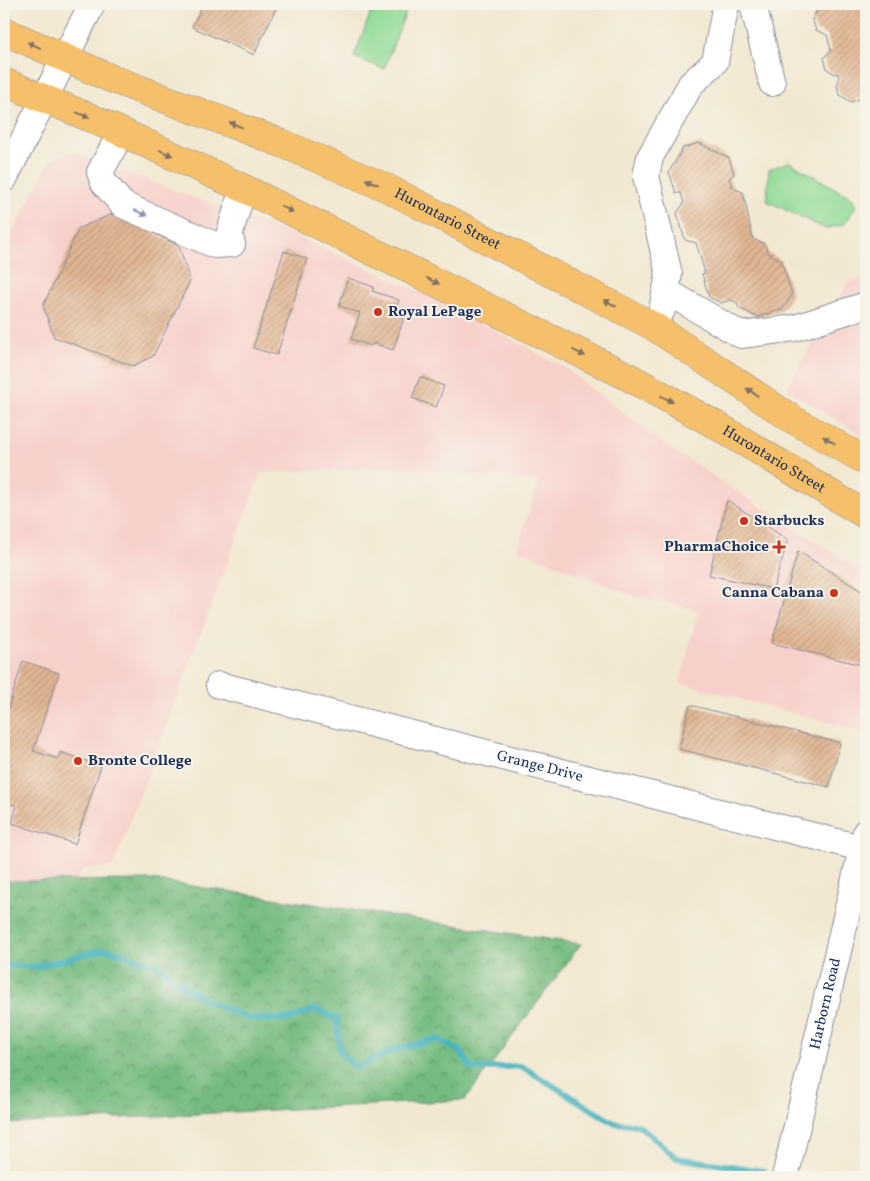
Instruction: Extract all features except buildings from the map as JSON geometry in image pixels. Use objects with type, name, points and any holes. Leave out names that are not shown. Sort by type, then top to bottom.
[{"type":"main road","name":"Hurontario Street","points":[[4,31],[65,59],[281,142],[387,188],[653,326],[792,419],[866,461]]},
{"type":"main road","name":"Hurontario Street","points":[[4,82],[243,188],[625,375],[716,425],[866,515]]},
{"type":"street","points":[[4,179],[92,4]]},
{"type":"street","points":[[653,326],[662,310],[669,274],[646,176],[650,158],[692,84],[715,62],[726,4]]},
{"type":"street","points":[[753,4],[772,82]]},
{"type":"street","points":[[121,133],[100,172],[104,183],[123,205],[216,245],[232,244],[230,236],[243,188]]},
{"type":"street","points":[[666,291],[741,335],[795,328],[866,306]]},
{"type":"street","name":"Grange Drive","points":[[219,685],[864,840]]},
{"type":"street","name":"Harborn Road","points":[[785,1177],[864,840]]},
{"type":"shaded area","points":[[71,152],[289,233],[442,302],[565,368],[665,445],[866,574],[865,732],[680,683],[698,610],[633,596],[517,549],[539,481],[386,467],[261,473],[113,867],[82,869],[56,939],[4,922],[4,248],[50,161]]},
{"type":"shaded area","points":[[866,277],[866,438],[786,389],[848,282]]},
{"type":"green space","points":[[374,4],[409,4],[384,69],[354,57]]},
{"type":"green space","points":[[789,162],[852,198],[856,206],[845,224],[826,229],[767,201],[769,169]]},
{"type":"green space","points":[[152,880],[581,944],[465,1100],[4,1124],[4,881]]},
{"type":"waterway","points":[[4,965],[35,967],[106,949],[154,964],[202,999],[250,1019],[290,1019],[315,1009],[337,1019],[340,1052],[356,1068],[394,1050],[437,1039],[460,1051],[472,1069],[521,1066],[614,1123],[638,1125],[677,1158],[764,1171]]},
{"type":"place","name":"Royal LePage","points":[[378,312]]},
{"type":"place","name":"Starbucks","points":[[744,521]]},
{"type":"place","name":"PharmaChoice","points":[[779,547]]},
{"type":"place","name":"Canna Cabana","points":[[834,593]]},
{"type":"place","name":"Bronte College","points":[[78,761]]}]
